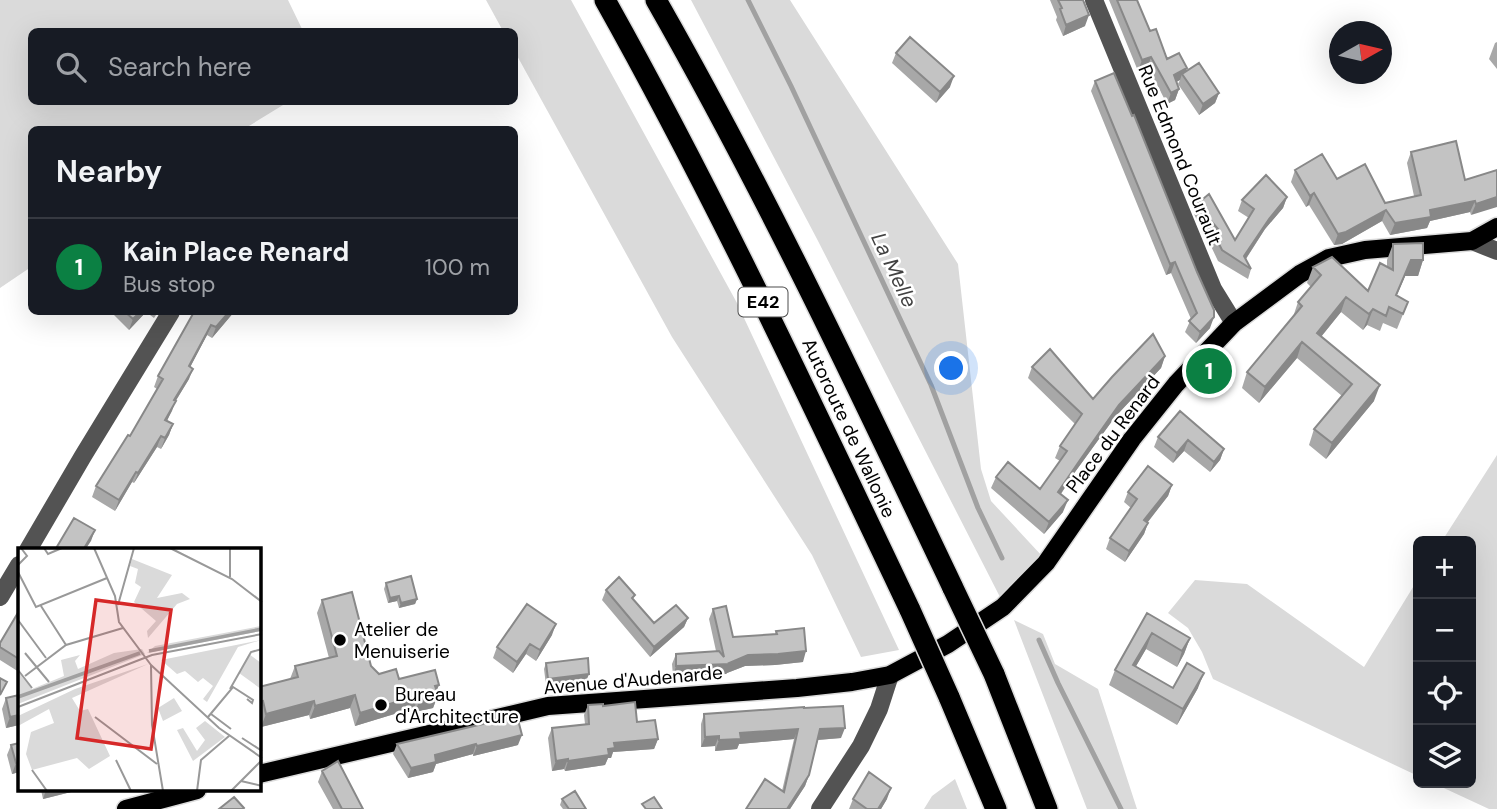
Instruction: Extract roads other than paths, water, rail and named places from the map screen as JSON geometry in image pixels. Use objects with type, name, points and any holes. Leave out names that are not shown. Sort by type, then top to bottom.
[{"type":"highway","name":"Autoroute de Wallonie","points":[[605,0],[649,79],[779,333],[910,610],[996,809]]},
{"type":"highway","name":"Autoroute de Wallonie","points":[[656,0],[691,61],[824,316],[994,674],[1047,809]]},
{"type":"main road","points":[[1472,241],[1497,227]]},
{"type":"main road","name":"Place du Renard","points":[[890,675],[948,644],[1003,607],[1046,563],[1132,439],[1176,384],[1234,323],[1300,274],[1329,258],[1365,250],[1472,241]]},
{"type":"main road","name":"Avenue d'Audenarde","points":[[261,774],[548,706],[797,688],[890,675]]},
{"type":"main road","points":[[126,809],[190,792]]},
{"type":"street","name":"Rue Edmond Courault","points":[[1094,0],[1213,289],[1234,323]]},
{"type":"street","points":[[1472,241],[1497,251]]},
{"type":"street","points":[[29,548],[169,315]]},
{"type":"street","points":[[0,597],[18,567]]},
{"type":"street","points":[[820,809],[861,746],[879,709],[890,675]]},
{"type":"waterway","name":"La Melle","points":[[748,0],[931,385],[978,508],[1002,558]]},
{"type":"waterway","name":"La Melle","points":[[1039,640],[1121,809]]},
{"type":"place","name":"Kain Place Renard","points":[[1209,371]]},
{"type":"place","name":"Atelier de Menuiserie","points":[[340,640]]},
{"type":"place","name":"Bureau d'Architecture","points":[[381,705]]}]
